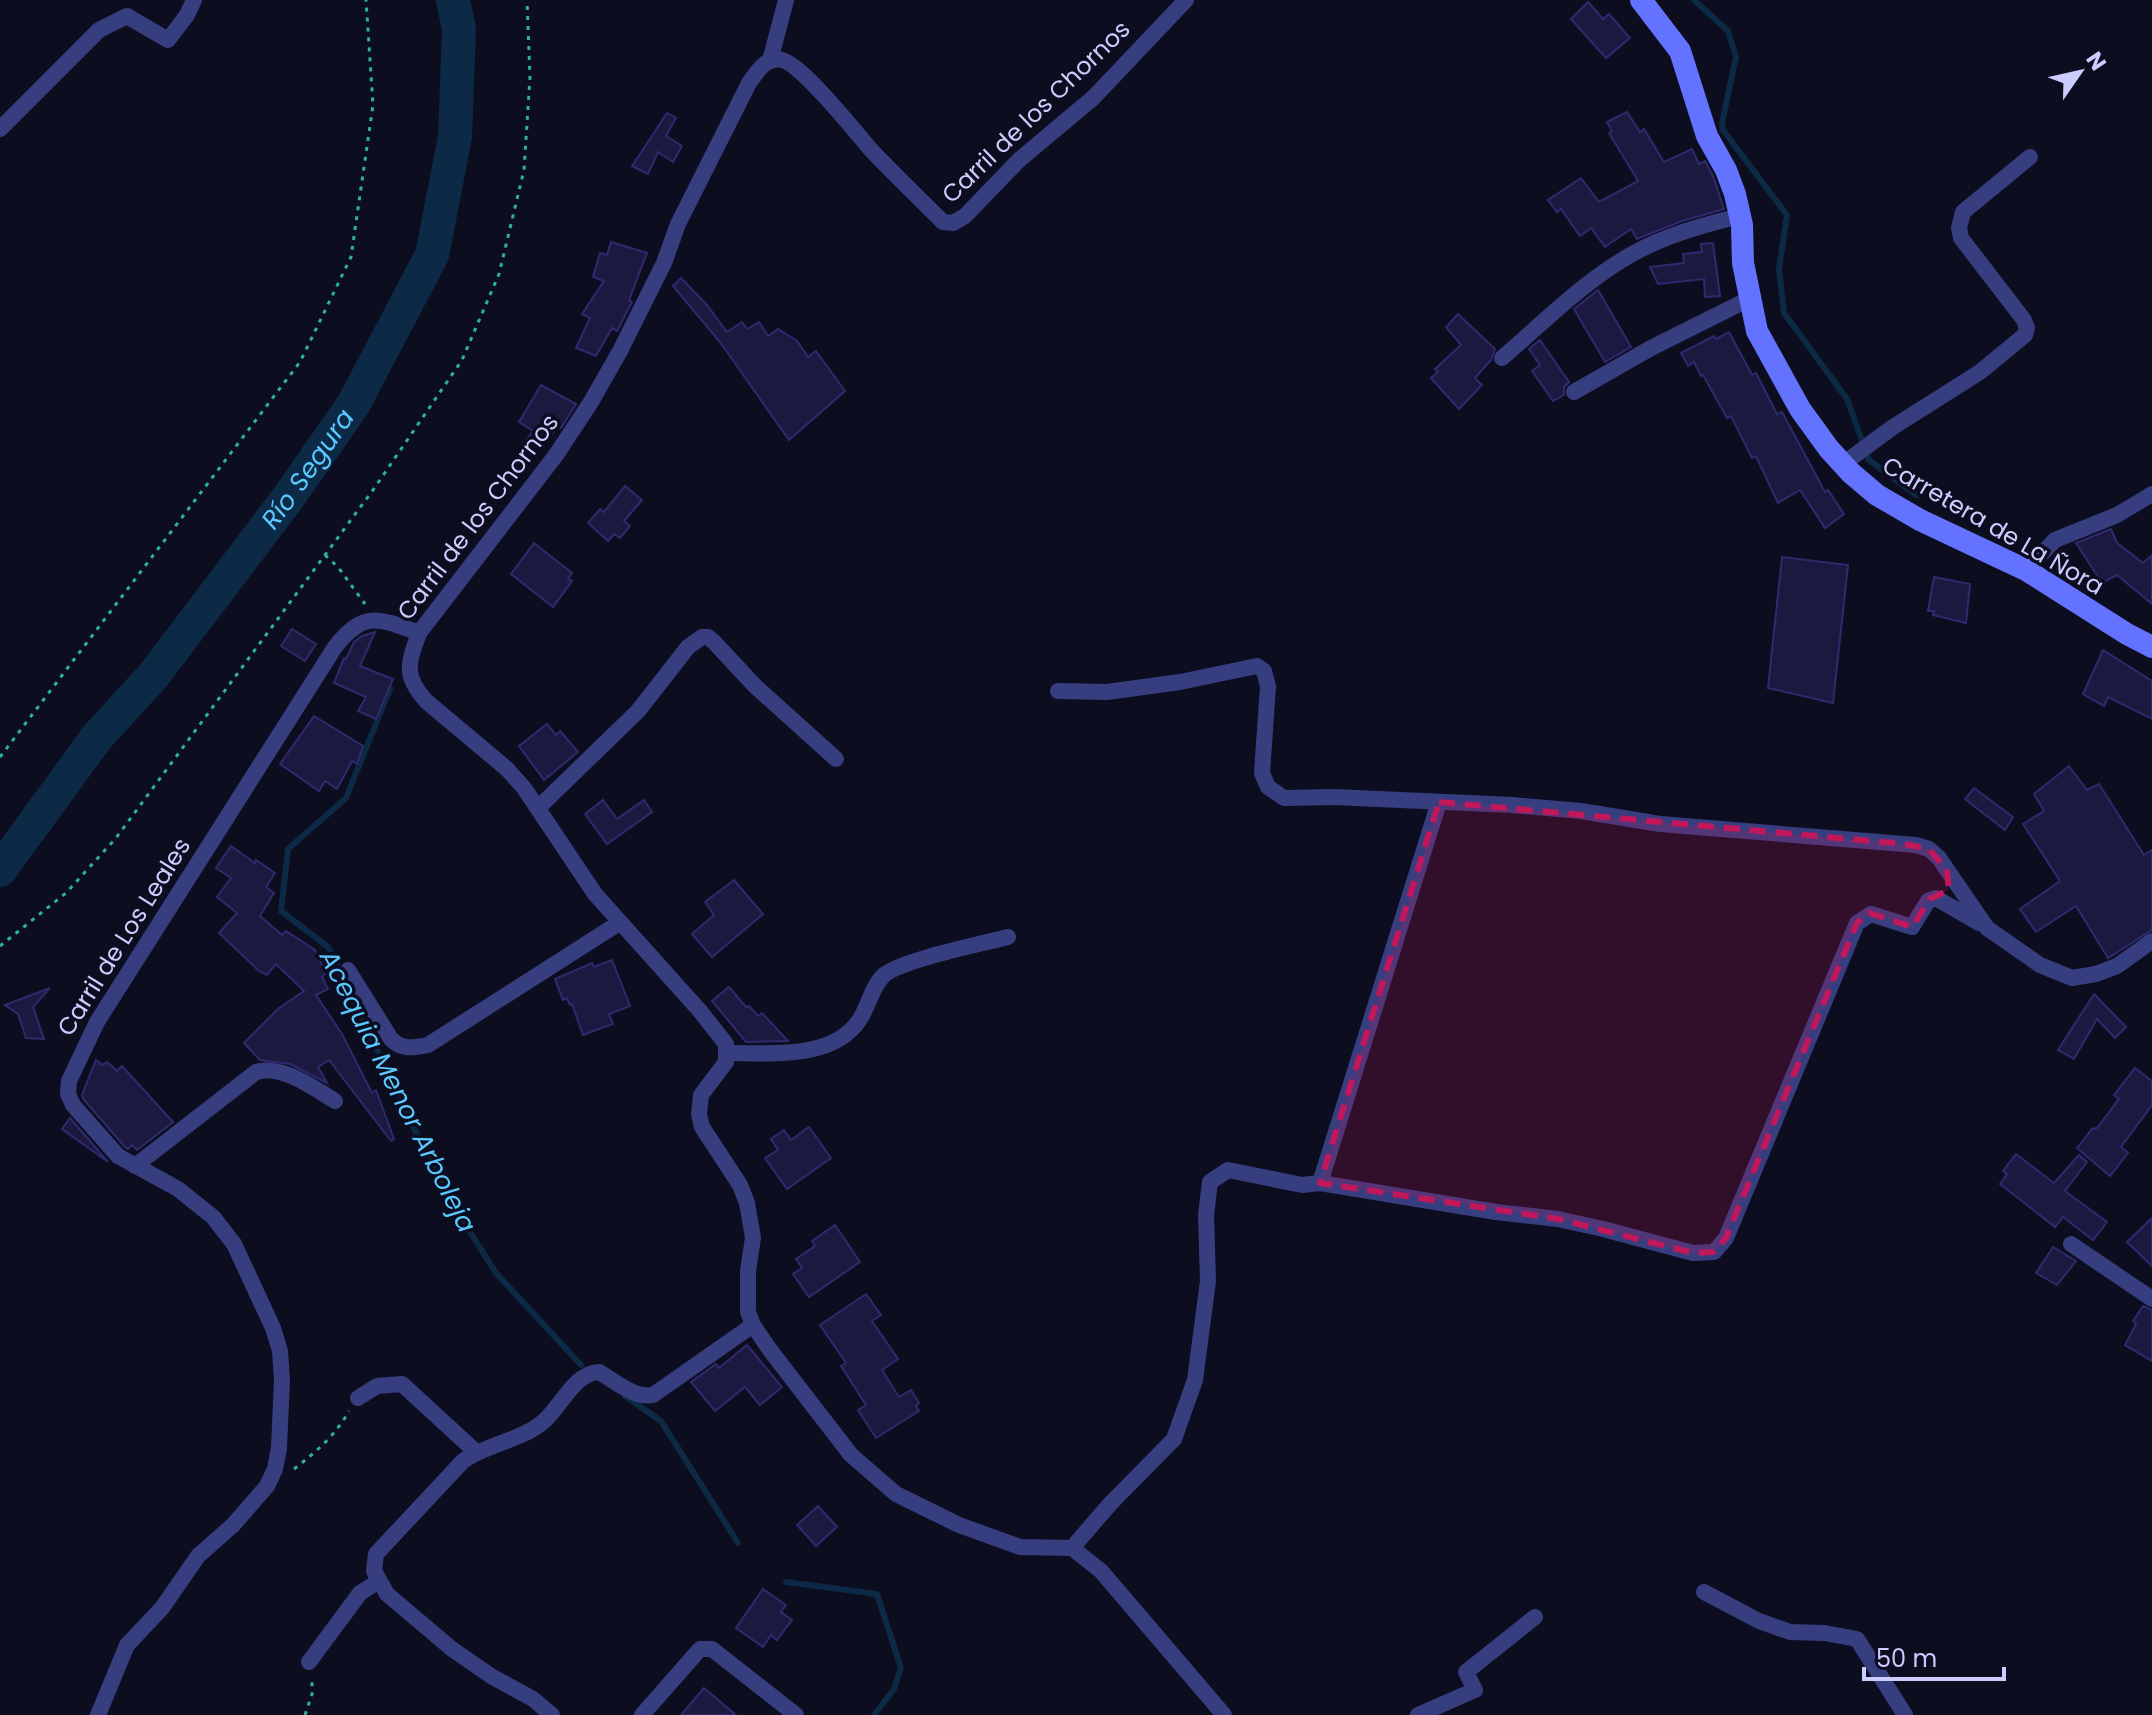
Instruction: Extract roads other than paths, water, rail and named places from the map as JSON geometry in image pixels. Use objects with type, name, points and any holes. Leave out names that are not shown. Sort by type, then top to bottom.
[{"type":"main road","name":"Carretera de La Ñora","points":[[1641,0],[1680,51],[1696,108],[1735,194],[1740,216],[1743,263],[1757,331],[1800,409],[1829,449],[1857,453],[1877,495],[1920,520],[2026,570],[2103,620],[2152,647]]},
{"type":"street","points":[[0,129],[99,30],[127,16],[168,40],[194,0]]},
{"type":"street","points":[[770,61],[786,0]]},
{"type":"street","name":"Carril de los Chornos","points":[[728,1053],[726,1044],[707,1019],[619,923],[507,769],[417,690],[409,675],[409,667],[419,633],[556,455],[591,402],[620,351],[664,263],[678,224],[760,67],[770,61],[783,60],[800,72],[943,222],[953,223],[965,216],[1019,160],[1093,98],[1186,0]]},
{"type":"street","points":[[1857,453],[1980,372],[2025,335],[2027,328],[2024,320],[1961,238],[1959,228],[1963,212],[2030,157]]},
{"type":"street","points":[[1502,358],[1604,272],[1634,253],[1693,227],[1740,216]]},
{"type":"street","points":[[1574,392],[1651,348],[1751,298]]},
{"type":"street","points":[[2026,570],[2050,543],[2117,515],[2152,494]]},
{"type":"street","name":"Carril de Los Leales","points":[[98,1715],[127,1645],[162,1608],[198,1556],[246,1512],[270,1480],[279,1448],[282,1381],[280,1351],[273,1328],[234,1244],[213,1217],[178,1189],[118,1156],[73,1105],[68,1094],[69,1081],[97,1022],[335,647],[354,626],[371,619],[419,633]]},
{"type":"street","points":[[538,808],[638,711],[688,647],[702,637],[714,642],[755,686],[836,759]]},
{"type":"street","points":[[1058,691],[1107,692],[1180,682],[1257,666],[1264,671],[1268,686],[1263,781],[1275,794],[1294,799],[1334,797],[1539,807],[1660,824],[1905,844],[1929,849],[1987,928]]},
{"type":"street","points":[[1320,1183],[1439,802]]},
{"type":"street","points":[[1072,1548],[1174,1439],[1195,1380],[1207,1295],[1206,1215],[1210,1182],[1228,1170],[1302,1185],[1320,1183],[1558,1219],[1693,1253],[1714,1252],[1726,1238],[1857,923],[1871,914],[1912,927],[1928,901],[1949,890],[1947,870]]},
{"type":"street","points":[[1936,898],[1987,928],[2040,965],[2072,978],[2117,966],[2152,941]]},
{"type":"street","points":[[348,970],[398,1046],[428,1045],[619,923]]},
{"type":"street","points":[[1008,937],[894,969],[877,983],[860,1019],[830,1044],[799,1050],[728,1053],[726,1062],[701,1095],[699,1114],[702,1127],[740,1185],[752,1222],[747,1292],[753,1325],[851,1455],[896,1494],[959,1525],[1020,1547],[1072,1548],[1101,1571],[1224,1715]]},
{"type":"street","points":[[135,1166],[256,1072],[265,1069],[312,1086],[335,1101]]},
{"type":"street","points":[[2071,1244],[2152,1299]]},
{"type":"street","points":[[552,1715],[533,1699],[491,1676],[452,1649],[387,1594],[374,1571],[376,1554],[463,1461],[476,1452],[533,1429],[546,1420],[577,1384],[591,1373],[599,1372],[645,1397],[653,1395],[753,1325]]},
{"type":"street","points":[[358,1398],[377,1386],[402,1384],[476,1452]]},
{"type":"street","points":[[309,1662],[360,1593],[379,1581]]},
{"type":"street","points":[[1704,1592],[1759,1621],[1790,1632],[1824,1633],[1857,1639],[1905,1715]]},
{"type":"street","points":[[1418,1715],[1475,1690],[1466,1672],[1535,1617]]},
{"type":"street","points":[[642,1715],[700,1649],[712,1649],[796,1715]]},
{"type":"waterway","name":"Río Segura","points":[[0,870],[97,737],[153,676],[288,498],[353,405],[432,255],[455,137],[459,29],[453,0]]},
{"type":"waterway","points":[[1694,0],[1728,31],[1736,57],[1723,130],[1787,215],[1779,269],[1784,313],[1847,399],[1869,460],[1916,495]]},
{"type":"waterway","name":"Acequia Menor Arboleja","points":[[390,689],[346,798],[288,849],[281,911],[328,947],[443,1189],[496,1273],[581,1365]]},
{"type":"waterway","name":"Acequia Menor Arboleja","points":[[625,1396],[661,1421],[738,1543]]},
{"type":"waterway","name":"Acequia Menor Arboleja","points":[[786,1582],[877,1594],[901,1668],[894,1689],[874,1715]]}]
